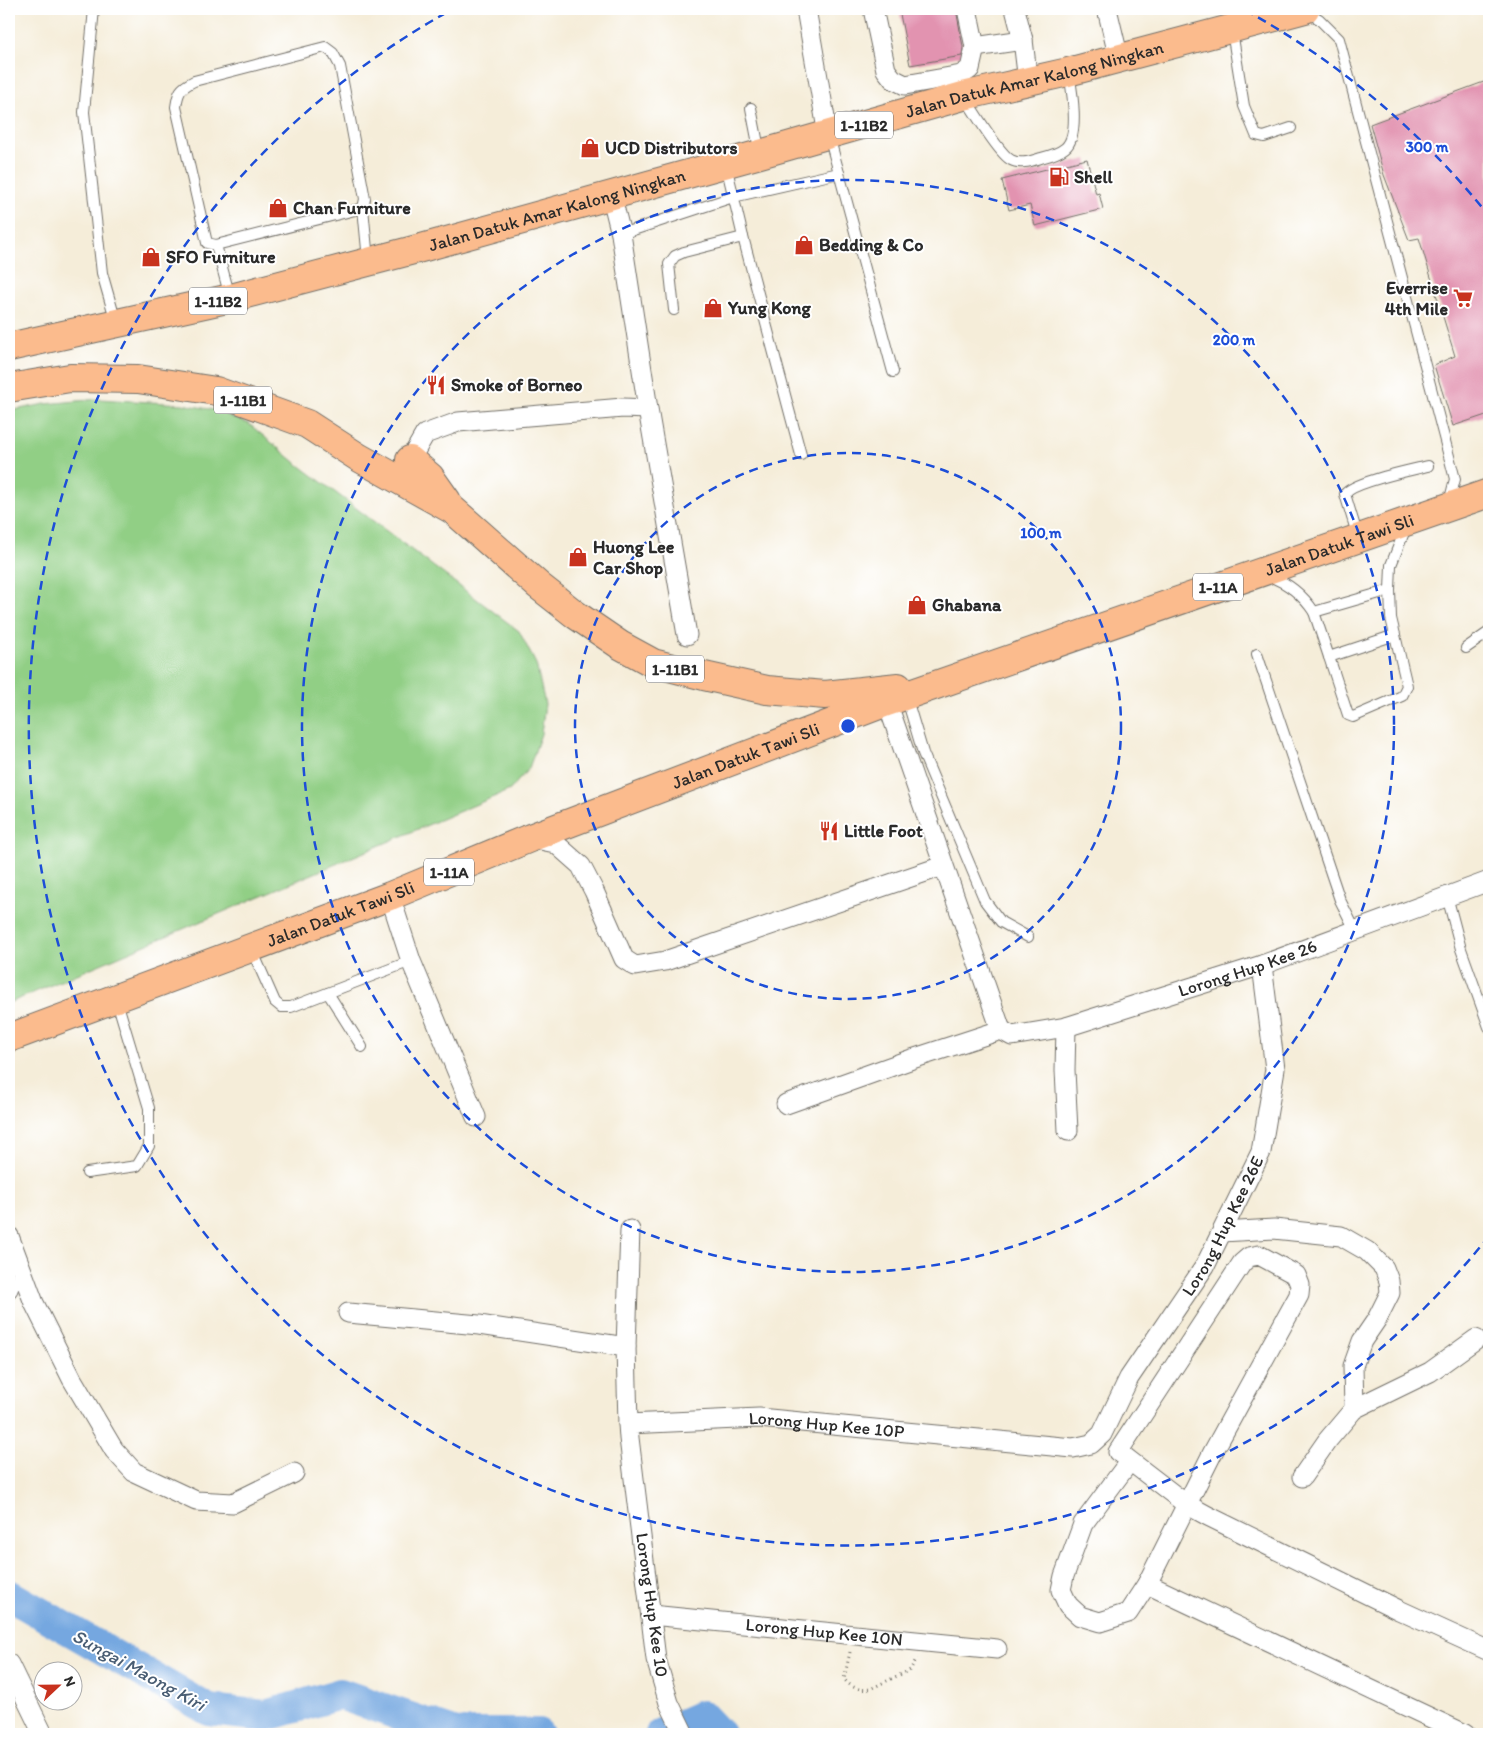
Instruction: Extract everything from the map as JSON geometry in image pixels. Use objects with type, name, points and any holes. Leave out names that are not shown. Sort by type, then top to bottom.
[{"type":"highway","name":"Jalan Datuk Amar Kalong Ningkan","points":[[9,347],[231,298],[726,164],[963,96],[1119,59],[1303,9]]},
{"type":"highway","name":"1-11B1","points":[[9,388],[70,378],[138,379],[216,391],[307,424],[358,457],[453,510],[539,586],[576,615],[620,645],[653,663],[767,690],[825,695],[946,681]]},
{"type":"highway","points":[[410,460],[430,477],[453,510]]},
{"type":"highway","name":"Jalan Datuk Tawi Sli","points":[[9,1038],[390,896],[530,838],[896,698],[1358,540],[1489,493]]},
{"type":"street","points":[[806,9],[828,135]]},
{"type":"street","points":[[873,9],[886,70],[893,79],[905,85],[961,75],[970,68],[975,47],[967,9]]},
{"type":"street","points":[[1015,9],[1023,40],[1028,82]]},
{"type":"street","points":[[1107,9],[1119,59]]},
{"type":"street","points":[[975,47],[1023,40]]},
{"type":"street","points":[[611,194],[621,234],[648,408],[687,635]]},
{"type":"street","points":[[410,460],[425,434],[458,422],[622,408],[648,408]]},
{"type":"street","points":[[786,1104],[912,1058],[1001,1030],[902,744],[896,698]]},
{"type":"street","points":[[530,838],[555,843],[581,866],[594,890],[624,959],[635,966],[665,961],[943,866]]},
{"type":"street","name":"Lorong Hup Kee 26","points":[[1001,1030],[1012,1036],[1066,1026],[1262,965],[1489,881]]},
{"type":"street","points":[[390,896],[411,961],[476,1117]]},
{"type":"street","name":"Lorong Hup Kee 26E","points":[[1098,1438],[1112,1415],[1129,1378],[1205,1266],[1261,1152],[1276,1068],[1262,965]]},
{"type":"street","points":[[1066,1026],[1065,1070],[1068,1131]]},
{"type":"street","points":[[1222,1232],[1274,1229],[1341,1236],[1367,1251],[1384,1268],[1389,1281],[1390,1293],[1362,1341],[1353,1366],[1354,1409]]},
{"type":"street","points":[[628,1424],[626,1347],[630,1230]]},
{"type":"street","points":[[9,1236],[34,1303],[72,1379],[114,1450],[134,1472],[196,1500],[233,1503],[294,1473]]},
{"type":"street","points":[[1259,1255],[1296,1275],[1300,1285],[1299,1295],[1213,1452],[1147,1584],[1128,1613],[1100,1622],[1080,1616],[1068,1605],[1061,1590],[1064,1576],[1083,1524],[1124,1457],[1242,1262],[1249,1257],[1259,1255]]},
{"type":"street","points":[[1205,1266],[1230,1281]]},
{"type":"street","points":[[348,1313],[479,1325],[626,1347]]},
{"type":"street","points":[[1302,1477],[1326,1441],[1354,1409],[1430,1372],[1476,1339]]},
{"type":"street","name":"Lorong Hup Kee 10P","points":[[628,1424],[759,1418],[1073,1448],[1091,1444],[1098,1438]]},
{"type":"street","name":"Lorong Hup Kee 10","points":[[628,1424],[656,1659],[669,1703],[684,1734]]},
{"type":"street","points":[[1098,1438],[1186,1504],[1400,1610],[1489,1651]]},
{"type":"street","points":[[1147,1584],[1465,1734]]},
{"type":"street","name":"Lorong Hup Kee 10N","points":[[651,1615],[997,1649]]},
{"type":"street","points":[[9,1664],[43,1734]]},
{"type":"lane","points":[[94,9],[84,112],[102,273],[116,323]]},
{"type":"lane","points":[[1303,9],[1319,18],[1339,39],[1346,62],[1455,479],[1451,495],[1443,509]]},
{"type":"lane","points":[[1232,27],[1244,106],[1256,135],[1264,137],[1291,128]]},
{"type":"lane","points":[[363,208],[216,245],[206,244],[176,108],[177,95],[183,86],[194,81],[325,47],[333,53],[340,66],[365,199],[363,208],[368,261]]},
{"type":"lane","points":[[963,96],[1001,152],[1011,161],[1024,163],[1052,155],[1066,147],[1072,139],[1074,119],[1072,89],[1068,72]]},
{"type":"lane","points":[[751,108],[760,154]]},
{"type":"lane","points":[[828,135],[893,372]]},
{"type":"lane","points":[[726,164],[743,237],[801,455]]},
{"type":"lane","points":[[621,234],[733,198],[839,173]]},
{"type":"lane","points":[[674,310],[669,264],[675,256],[743,237]]},
{"type":"lane","points":[[216,245],[231,298]]},
{"type":"lane","points":[[1358,540],[1346,500],[1345,494],[1348,490],[1361,484],[1428,466]]},
{"type":"lane","points":[[1260,572],[1282,581],[1305,598],[1314,612],[1348,715],[1353,716],[1402,696],[1406,691],[1407,686],[1391,618],[1390,590],[1391,565],[1408,522]]},
{"type":"lane","points":[[1314,612],[1390,590]]},
{"type":"lane","points":[[1466,648],[1489,632]]},
{"type":"lane","points":[[1330,657],[1395,636]]},
{"type":"lane","points":[[1257,654],[1340,900],[1355,930]]},
{"type":"lane","points":[[896,698],[923,752],[985,901],[1001,922],[1028,938]]},
{"type":"lane","points":[[1447,896],[1461,949],[1489,1026]]},
{"type":"lane","points":[[251,947],[275,1002],[281,1007],[290,1006],[328,993],[411,961]]},
{"type":"lane","points":[[328,993],[362,1047]]},
{"type":"lane","points":[[87,1173],[137,1166],[149,1146],[149,1108],[116,997]]},
{"type":"lane","points":[[9,1294],[21,1269]]},
{"type":"path","points":[[853,1635],[844,1679],[848,1685],[863,1691],[910,1670],[926,1642]]},
{"type":"green space","points":[[99,399],[183,404],[214,410],[249,424],[295,462],[519,631],[536,664],[545,704],[541,734],[529,768],[510,790],[9,1003],[9,411],[45,404]]},
{"type":"building","points":[[899,9],[956,9],[963,47],[962,56],[910,65]]},
{"type":"building","name":"Everrise 4th Mile","points":[[1489,80],[1489,414],[1453,426],[1434,365],[1455,356],[1419,238],[1409,240],[1384,175],[1370,124]]},
{"type":"building","points":[[1087,159],[1096,194],[1099,193],[1103,209],[1035,226],[1030,205],[1009,210],[1002,180]]},
{"type":"waterway","name":"Sungai Maong Kiri","points":[[9,1595],[209,1710],[265,1716],[340,1694],[456,1734],[538,1734]]},
{"type":"waterway","name":"Sungai Maong Kiri","points":[[661,1734],[702,1716],[719,1734]]},
{"type":"place","name":"UCD Distributors","points":[[590,148]]},
{"type":"place","name":"Shell","points":[[1059,177]]},
{"type":"place","name":"Chan Furniture","points":[[278,208]]},
{"type":"place","name":"Bedding & Co","points":[[804,245]]},
{"type":"place","name":"SFO Furniture","points":[[151,257]]},
{"type":"place","name":"Everrise 4th Mile","points":[[1463,298]]},
{"type":"place","name":"Yung Kong","points":[[713,308]]},
{"type":"place","name":"Smoke of Borneo","points":[[436,385]]},
{"type":"place","name":"Huong Lee Car Shop","points":[[578,557]]},
{"type":"place","name":"Ghabana","points":[[917,605]]},
{"type":"place","name":"Little Foot","points":[[829,831]]}]
